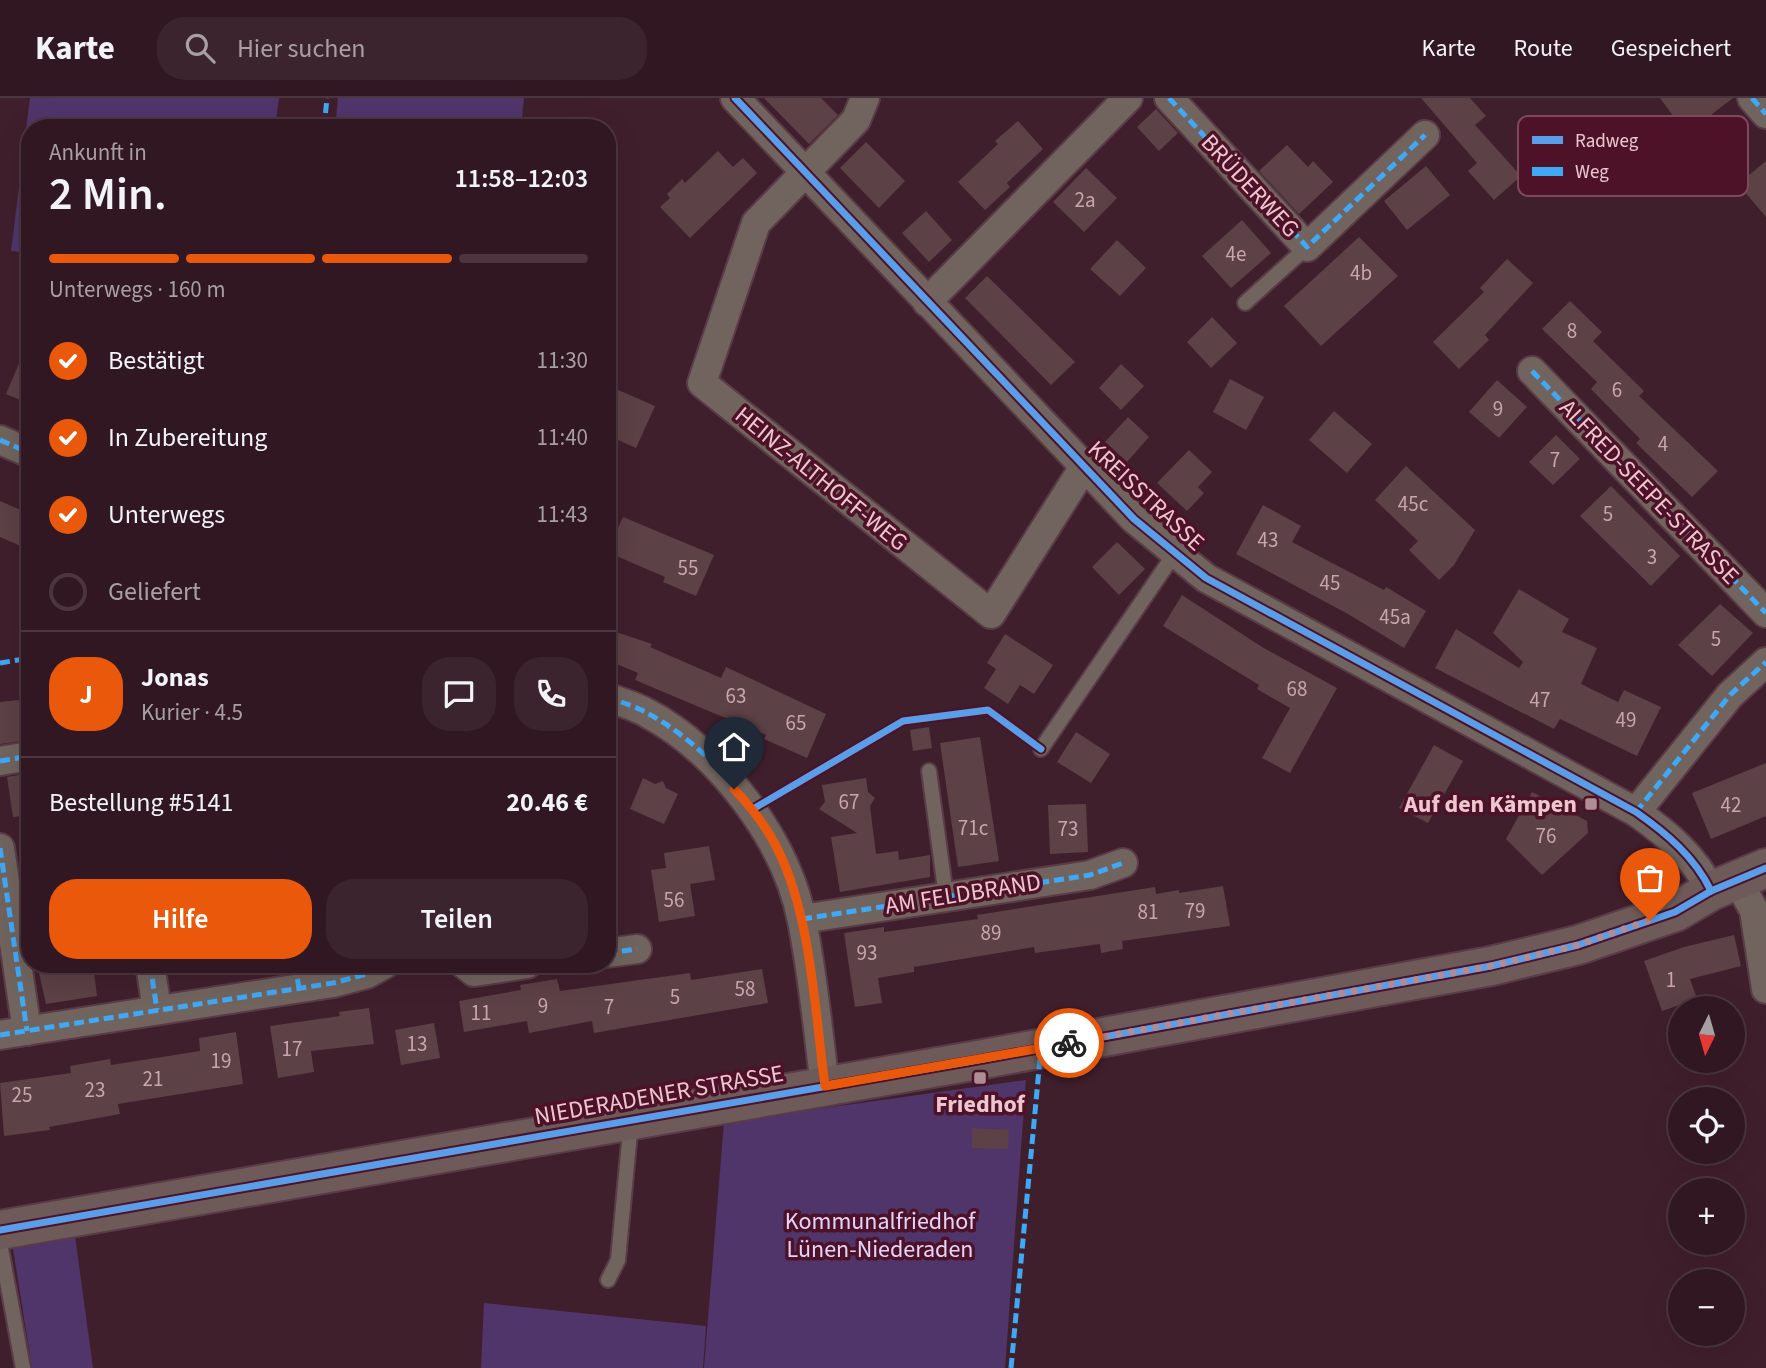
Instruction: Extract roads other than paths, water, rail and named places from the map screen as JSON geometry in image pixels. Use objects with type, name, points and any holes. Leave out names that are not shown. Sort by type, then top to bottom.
[{"type":"street","name":"KREISSTRASSE","points":[[734,98],[1134,519],[1206,578],[1636,812],[1675,842],[1697,867],[1747,891]]},
{"type":"street","points":[[803,171],[856,120],[865,98]]},
{"type":"street","points":[[927,302],[1128,98]]},
{"type":"street","name":"BRÜDERWEG","points":[[1169,98],[1307,247],[1425,135]]},
{"type":"street","points":[[1752,98],[1766,114]]},
{"type":"street","name":"HEINZ-ALTHOFF-WEG","points":[[803,171],[756,223],[702,383],[990,614],[1084,467]]},
{"type":"street","name":"ALFRED-SEEPE-STRASSE","points":[[1532,371],[1766,612]]},
{"type":"street","points":[[0,440],[21,449]]},
{"type":"street","points":[[1636,812],[1730,695],[1766,662]]},
{"type":"street","points":[[616,700],[648,713],[698,749],[753,809],[779,850],[802,919],[825,1086]]},
{"type":"street","points":[[0,761],[21,758]]},
{"type":"street","points":[[0,848],[14,1033],[333,983],[369,973]]},
{"type":"street","name":"AM FELDBRAND","points":[[802,919],[1090,875],[1123,863]]},
{"type":"street","points":[[1747,891],[1766,989]]},
{"type":"street","name":"NIEDERADENER STRASSE","points":[[0,1230],[1491,966],[1602,937],[1747,891]]},
{"type":"street","points":[[616,952],[637,948]]},
{"type":"street","points":[[151,973],[157,1010]]},
{"type":"lane","points":[[1245,303],[1307,247]]},
{"type":"lane","points":[[1041,749],[1175,553]]},
{"type":"lane","points":[[929,771],[946,896]]},
{"type":"lane","points":[[608,1280],[618,1261],[631,1119]]},
{"type":"lane","points":[[0,1243],[23,1368]]},
{"type":"place","name":"Auf den Kämpen","points":[[1591,804]]},
{"type":"place","name":"Friedhof","points":[[980,1078]]},
{"type":"park label","name":"Kommunalfriedhof Lünen-Niederaden","points":[[880,1235]]}]
